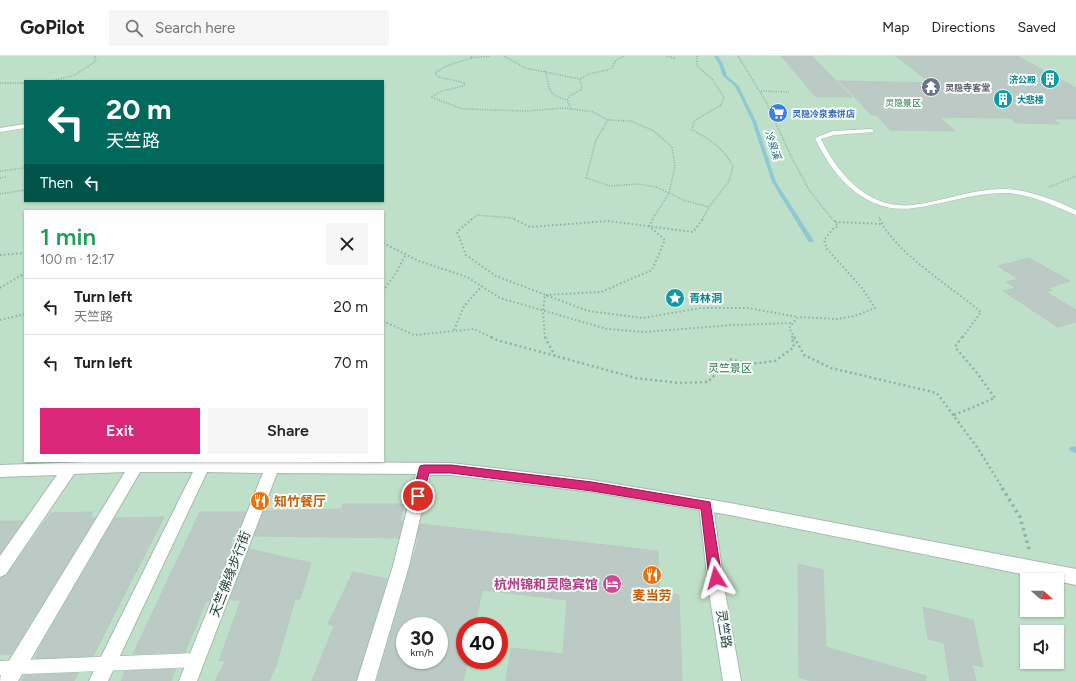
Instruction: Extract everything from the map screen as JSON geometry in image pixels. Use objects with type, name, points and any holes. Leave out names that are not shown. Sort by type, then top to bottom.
[{"type":"street","points":[[2,473],[70,468],[136,466],[451,469],[592,486],[706,505],[1034,567],[1076,577]]},
{"type":"street","points":[[8,672],[136,466]]},
{"type":"street","points":[[98,681],[203,467]]},
{"type":"street","points":[[0,569],[70,468]]},
{"type":"street","name":"天竺佛缘步行街","points":[[188,681],[272,468]]},
{"type":"street","points":[[366,681],[401,566],[424,469]]},
{"type":"street","name":"灵竺路","points":[[706,505],[732,681]]},
{"type":"lane","points":[[0,130],[24,126]]},
{"type":"lane","points":[[871,131],[833,133],[818,138],[823,151],[836,171],[855,191],[878,204],[908,207],[971,194],[1005,191],[1028,195],[1076,213]]},
{"type":"lane","points":[[8,672],[106,663],[197,660]]},
{"type":"path","points":[[56,80],[75,76],[96,61],[94,57],[96,56]]},
{"type":"path","points":[[490,56],[471,57],[446,66],[435,73],[439,77],[465,83],[463,86],[442,91],[430,97],[463,109],[527,111],[571,109],[593,112],[608,120],[631,121],[654,131],[672,147],[675,166],[669,193],[649,226]]},
{"type":"path","points":[[504,56],[525,68],[580,79]]},
{"type":"path","points":[[580,79],[585,74],[607,71],[612,68],[612,63],[615,60],[625,56]]},
{"type":"path","points":[[666,56],[674,58],[675,56]]},
{"type":"path","points":[[697,56],[697,66],[711,78],[724,97],[721,105],[694,121],[692,130],[708,138],[726,152],[734,166],[729,181],[709,207],[704,218],[693,232],[608,221],[530,227],[512,218],[477,215],[456,232],[466,255],[496,276],[588,311],[643,318],[701,308],[740,308],[798,316],[837,319],[855,316],[875,308],[862,288],[827,249],[824,240],[833,229],[838,226],[809,190],[760,91],[738,56]]},
{"type":"path","points":[[545,71],[548,78],[548,87],[556,97],[567,100]]},
{"type":"path","points":[[567,100],[570,96],[582,89],[580,79]]},
{"type":"path","points":[[0,82],[24,83]]},
{"type":"path","points":[[760,91],[789,92]]},
{"type":"path","points":[[567,100],[571,109]]},
{"type":"path","points":[[608,120],[601,127],[596,137],[586,178],[611,186],[638,184],[656,187],[686,201],[709,207]]},
{"type":"path","points":[[0,171],[24,168]]},
{"type":"path","points":[[1028,195],[1076,176]]},
{"type":"path","points":[[0,178],[6,177]]},
{"type":"path","points":[[0,194],[24,190]]},
{"type":"path","points":[[878,204],[879,220],[891,236],[915,260],[969,300],[981,312],[955,347],[977,373],[995,398],[954,416]]},
{"type":"path","points":[[835,222],[882,224]]},
{"type":"path","points":[[545,295],[601,292],[652,270],[665,240],[649,226]]},
{"type":"path","points":[[384,243],[419,260],[467,277],[500,298],[543,312],[607,329],[645,332],[733,325],[793,323]]},
{"type":"path","points":[[0,255],[24,253]]},
{"type":"path","points":[[384,290],[396,273],[406,254]]},
{"type":"path","points":[[0,288],[24,274]]},
{"type":"path","points":[[454,330],[464,306],[482,286]]},
{"type":"path","points":[[545,295],[543,312],[544,336],[555,356]]},
{"type":"path","points":[[0,320],[24,314]]},
{"type":"path","points":[[798,316],[789,328],[804,354],[832,368],[937,393],[979,450],[1020,517],[1034,567]]},
{"type":"path","points":[[384,321],[414,335],[474,329],[497,340],[636,378],[679,383],[708,382],[730,359],[750,364],[775,361],[794,347],[792,334]]},
{"type":"green space","name":"灵竺景区","points":[[0,56],[1076,56],[1076,681],[0,681]]},
{"type":"building","points":[[781,56],[812,56],[852,97],[816,97]]},
{"type":"building","points":[[896,56],[1017,56],[1076,88],[1076,119],[1052,119],[1060,124],[1017,123],[1010,118],[939,117],[955,131],[890,130],[876,115],[872,115],[839,81],[931,83]]},
{"type":"building","points":[[1029,258],[1070,281],[1048,288],[1052,290],[1046,292],[1076,310],[1076,322],[1058,327],[1003,291],[1016,288],[1006,282],[1018,279],[998,266]]},
{"type":"building","points":[[343,504],[404,504],[400,521],[403,522],[399,538],[254,536],[264,511],[342,509]]},
{"type":"building","points":[[93,512],[90,518],[95,518],[11,654],[0,654],[0,578],[7,575],[51,513]]},
{"type":"building","points":[[200,512],[246,512],[236,536],[232,536],[232,546],[210,601],[206,601],[185,652],[133,654]]},
{"type":"building","points":[[164,517],[93,656],[35,658],[115,518]]},
{"type":"building","points":[[0,521],[23,521],[0,553]]},
{"type":"building","points":[[420,524],[658,551],[659,593],[679,595],[682,681],[506,681],[511,648],[563,654],[567,600],[482,590],[477,617],[456,617],[456,669],[466,669],[463,681],[377,681],[419,538],[417,538]]},
{"type":"building","points":[[249,549],[311,563],[300,599],[295,599],[276,666],[269,681],[215,681],[226,660],[219,661],[241,600],[230,600]]},
{"type":"building","points":[[798,564],[823,570],[826,647],[926,676],[926,681],[811,681],[799,677]]},
{"type":"building","points":[[353,572],[387,579],[356,681],[312,681],[334,626],[328,624]]},
{"type":"building","points":[[923,607],[973,620],[983,667],[972,664],[976,681],[950,681],[944,643],[928,639]]},
{"type":"building","points":[[176,669],[171,681],[121,681],[125,671]]},
{"type":"building","points":[[78,673],[74,681],[22,681],[25,675]]},
{"type":"waterway","name":"冷泉溪","points":[[716,56],[721,64],[725,76],[736,85],[754,121],[774,182],[811,241]]},
{"type":"place","name":"济公殿","points":[[1050,79]]},
{"type":"place","name":"灵隐寺客堂","points":[[931,87]]},
{"type":"place","name":"大悲楼","points":[[1003,99]]},
{"type":"place","name":"灵隐冷泉素饼店","points":[[778,113]]},
{"type":"place","name":"青林洞","points":[[675,298]]},
{"type":"place","name":"知竹餐厅","points":[[260,501]]},
{"type":"place","name":"麦当劳","points":[[652,575]]},
{"type":"place","name":"杭州锦和灵隐宾馆","points":[[612,584]]},
{"type":"route","points":[[418,496],[424,469],[451,469],[592,486],[706,505],[716,578]]},
{"type":"park label","name":"灵隐景区","points":[[903,102]]}]
